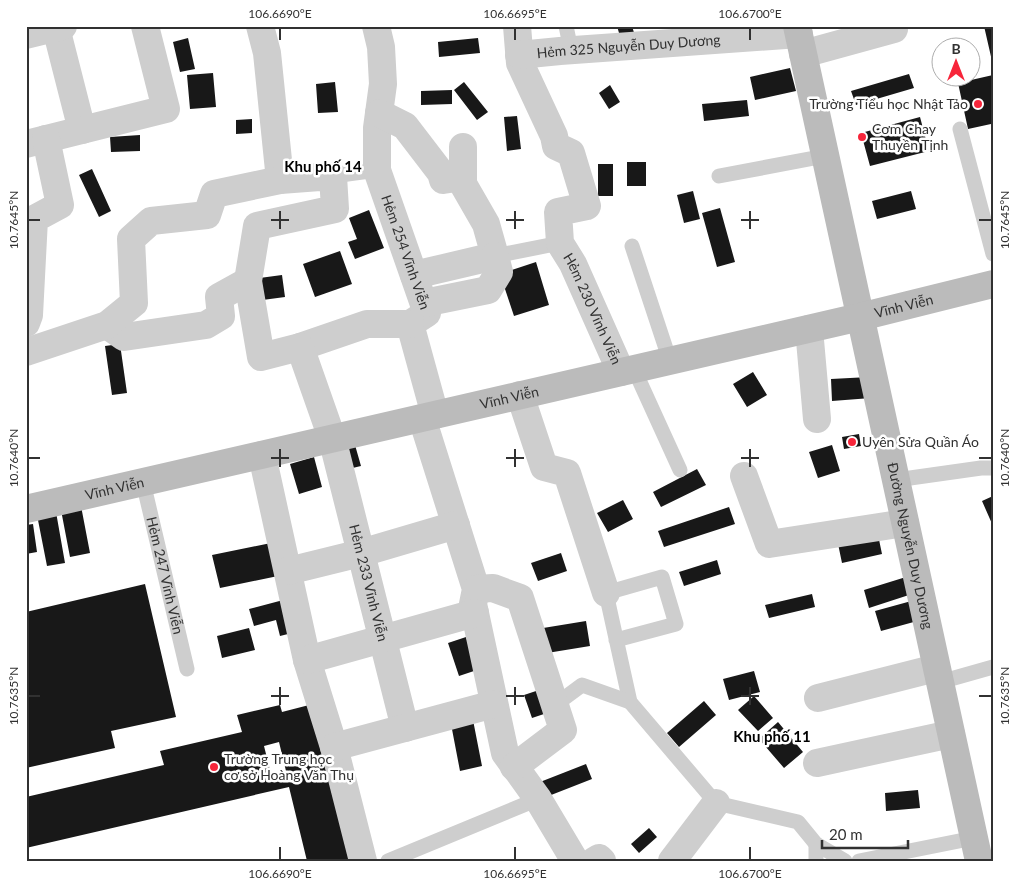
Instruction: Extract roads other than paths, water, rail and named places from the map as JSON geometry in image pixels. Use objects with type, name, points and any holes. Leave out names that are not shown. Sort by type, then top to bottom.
[{"type":"street","points":[[26,323],[34,219],[60,205],[36,142],[166,109],[145,26]]},
{"type":"street","points":[[260,26],[267,53],[280,180]]},
{"type":"street","name":"Hẻm 254 Vĩnh Viễn","points":[[376,26],[381,47],[383,84],[377,128],[377,170],[414,275],[428,417],[475,601],[505,753],[538,799],[575,861]]},
{"type":"street","points":[[517,26],[519,56]]},
{"type":"street","name":"Hẻm 325 Nguyễn Duy Dương","points":[[519,56],[569,38],[669,34],[800,38],[894,29],[893,26]]},
{"type":"street","points":[[26,35],[58,27],[82,130]]},
{"type":"street","name":"Đường Nguyễn Duy Dương","points":[[800,38],[976,849]]},
{"type":"street","name":"Hẻm 230 Vĩnh Viễn","points":[[519,56],[520,63],[554,136],[556,146],[571,152],[587,206],[558,212],[560,243],[573,264],[628,370]]},
{"type":"street","points":[[379,114],[405,126],[444,180],[463,177]]},
{"type":"street","points":[[26,352],[107,325],[134,303],[131,239],[151,221],[207,215],[214,194],[280,180],[333,176],[335,209],[257,226],[248,281],[261,357],[300,347],[367,324],[417,314],[488,290],[499,272],[486,224],[463,184],[463,147]]},
{"type":"street","points":[[414,275],[495,256]]},
{"type":"street","points":[[107,325],[124,337],[206,325],[221,316],[219,297],[248,281]]},
{"type":"street","name":"Vĩnh Viễn","points":[[26,509],[860,317],[993,284]]},
{"type":"street","points":[[810,328],[816,419]]},
{"type":"street","name":"Hẻm 233 Vĩnh Viễn","points":[[300,347],[332,438],[405,728]]},
{"type":"street","points":[[520,395],[544,468],[567,473],[606,593]]},
{"type":"street","points":[[262,455],[307,660],[334,747],[364,861]]},
{"type":"street","points":[[744,476],[770,544],[905,523]]},
{"type":"street","points":[[288,571],[361,553],[456,525]]},
{"type":"street","points":[[307,660],[383,639],[475,601],[493,588],[520,598],[563,730],[514,767]]},
{"type":"street","points":[[818,698],[938,675]]},
{"type":"street","points":[[334,747],[494,704]]},
{"type":"street","points":[[816,763],[951,734]]},
{"type":"street","points":[[672,861],[716,803]]},
{"type":"street","points":[[594,861],[599,858],[602,861]]},
{"type":"lane","points":[[960,129],[993,254]]},
{"type":"lane","points":[[719,176],[826,156]]},
{"type":"lane","points":[[333,176],[377,170]]},
{"type":"lane","points":[[495,256],[560,243]]},
{"type":"lane","points":[[632,246],[670,361]]},
{"type":"lane","points":[[628,370],[680,470]]},
{"type":"lane","points":[[896,480],[993,468]]},
{"type":"lane","name":"Hẻm 247 Vĩnh Viễn","points":[[143,482],[187,669]]},
{"type":"lane","points":[[616,640],[676,624],[662,577],[606,593],[616,640],[630,702],[716,803],[798,822],[816,844],[845,861]]},
{"type":"lane","points":[[938,675],[993,667]]},
{"type":"lane","points":[[555,705],[582,685],[630,702]]},
{"type":"lane","points":[[388,861],[538,799]]},
{"type":"lane","points":[[816,844],[816,861]]},
{"type":"lane","points":[[859,861],[976,849]]},
{"type":"place","name":"Trường Tiểu học Nhật Tảo","points":[[978,104]]},
{"type":"place","name":"Cơm Chay Thuyền Tịnh","points":[[862,137]]},
{"type":"place","name":"Uyên Sửa Quần Áo","points":[[852,442]]},
{"type":"place","name":"Trường Trung học cơ sở Hoàng Văn Thụ","points":[[214,767]]},
{"type":"district","name":"Khu phố 14","points":[[323,167]]},
{"type":"district","name":"Khu phố 11","points":[[772,737]]}]
